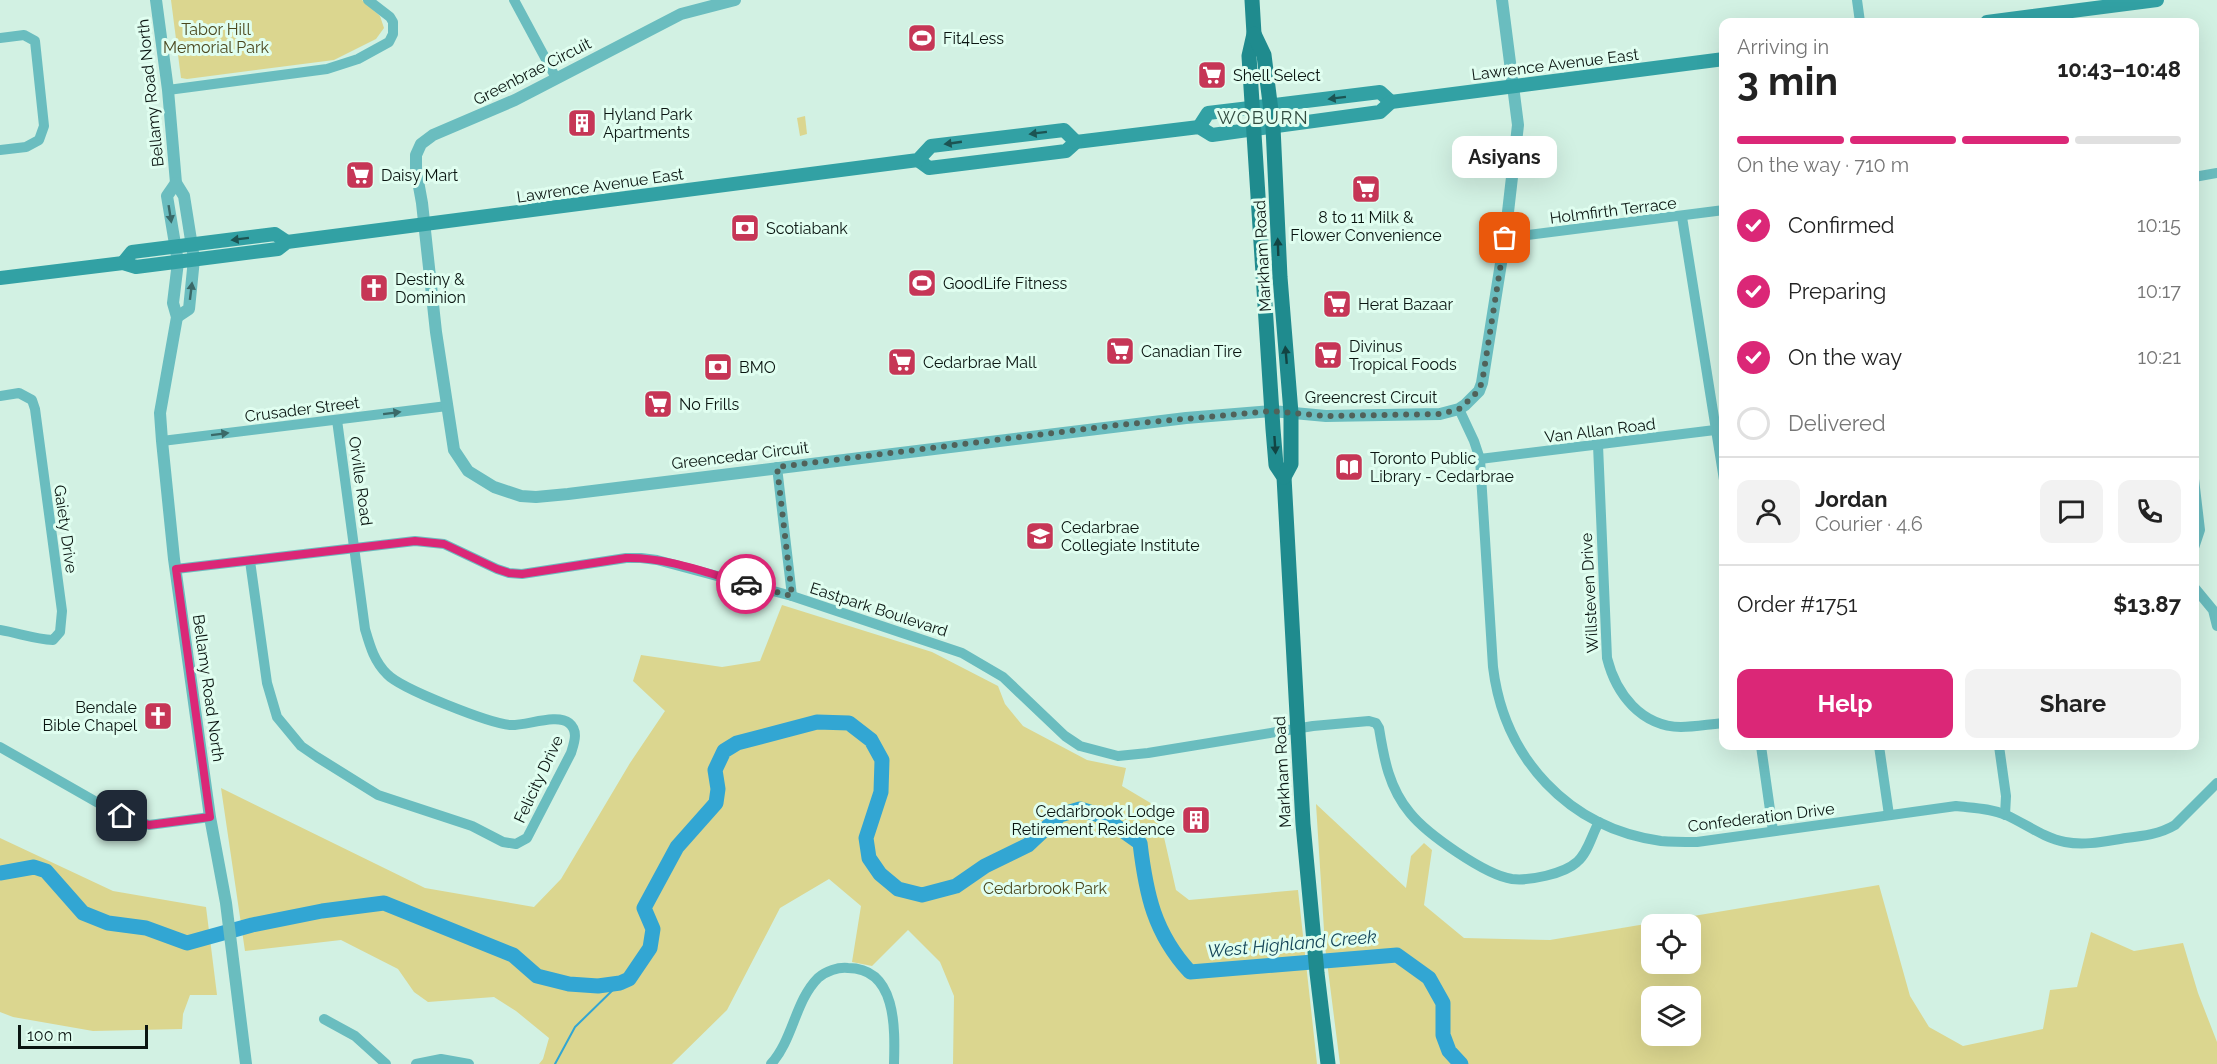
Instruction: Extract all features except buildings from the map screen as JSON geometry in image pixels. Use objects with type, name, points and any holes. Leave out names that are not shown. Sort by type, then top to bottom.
[{"type":"main road","name":"Markham Road","points":[[1252,0],[1254,34],[1249,56],[1272,411],[1276,465],[1284,477],[1303,824],[1328,1064]]},
{"type":"main road","points":[[2018,18],[2157,0]]},
{"type":"main road","name":"Markham Road","points":[[1254,34],[1264,55],[1273,127],[1280,277],[1291,413],[1292,464],[1284,477]]},
{"type":"main road","name":"Lawrence Avenue East","points":[[918,160],[929,168],[1066,151],[1076,142],[1199,127],[1212,135],[1380,112],[1391,102],[1719,60]]},
{"type":"main road","name":"Lawrence Avenue East","points":[[1199,127],[1207,114],[1253,108],[1380,92],[1391,102]]},
{"type":"main road","name":"Lawrence Avenue East","points":[[0,278],[123,263],[136,267],[194,260],[278,249],[287,242],[918,160],[931,146],[978,139],[1064,130],[1076,142]]},
{"type":"main road","name":"Lawrence Avenue East","points":[[123,263],[132,252],[191,244],[275,234],[287,242]]},
{"type":"street","name":"Bellamy Road North","points":[[156,0],[168,90],[176,183],[184,196],[194,260],[189,309],[177,317]]},
{"type":"street","points":[[168,90],[327,69],[358,59],[389,42],[393,34],[393,22],[390,17],[368,0]]},
{"type":"street","points":[[514,0],[556,78]]},
{"type":"street","name":"Greenbrae Circuit","points":[[423,225],[416,155],[421,144],[433,135],[486,114],[681,14],[735,0]]},
{"type":"street","name":"Greencrest Circuit","points":[[1272,411],[1326,416],[1440,414],[1459,409],[1474,396],[1482,383],[1505,238],[1518,125],[1502,0]]},
{"type":"street","points":[[1857,0],[1859,18]]},
{"type":"street","points":[[0,38],[24,34],[35,41],[44,126],[39,140],[34,144],[0,150]]},
{"type":"street","points":[[2199,176],[2217,173]]},
{"type":"street","name":"Bellamy Road North","points":[[176,183],[167,196],[178,262],[173,303],[177,317],[160,412],[162,441],[176,569],[210,817],[226,903],[246,1064]]},
{"type":"street","name":"Holmfirth Terrace","points":[[1505,238],[1719,211]]},
{"type":"street","points":[[1683,217],[1719,423]]},
{"type":"street","name":"Greencedar Circuit","points":[[423,225],[454,450],[468,471],[494,487],[521,496],[568,494],[1118,425],[1272,411]]},
{"type":"street","name":"Gaiety Drive","points":[[0,396],[18,393],[32,400],[35,409],[62,611],[60,632],[53,640],[0,630]]},
{"type":"street","name":"Crusader Street","points":[[162,441],[447,406]]},
{"type":"street","name":"Confederation Drive","points":[[1459,409],[1480,459],[1493,667],[1496,691],[1503,714],[1525,759],[1541,779],[1575,808],[1599,822],[1626,833],[1669,841],[1697,842],[1956,806],[2005,814],[2066,842],[2093,843],[2150,835],[2168,829],[2217,785]]},
{"type":"street","name":"Orville Road","points":[[337,420],[355,547]]},
{"type":"street","name":"Van Allan Road","points":[[1480,459],[1719,429]]},
{"type":"street","name":"Willsteven Drive","points":[[1598,445],[1606,646],[1610,671],[1628,703],[1643,715],[1661,723],[1680,727],[1719,723]]},
{"type":"street","points":[[777,467],[792,596]]},
{"type":"street","name":"Eastpark Boulevard","points":[[176,569],[415,541],[444,544],[509,573],[522,574],[626,558],[657,560],[792,596],[962,653],[1003,677],[1065,736],[1080,746],[1118,756],[1132,756],[1298,729],[1369,721],[1376,723],[1388,776],[1408,812],[1443,843],[1502,876],[1518,879],[1560,873],[1578,862],[1599,822]]},
{"type":"street","name":"Felicity Drive","points":[[250,561],[271,700],[277,717],[301,746],[378,795],[472,825],[503,843],[522,842],[533,828],[571,753],[576,738],[570,723],[560,719],[511,725],[492,722],[401,686],[387,675],[376,660],[365,629],[355,547]]},
{"type":"street","points":[[2199,593],[2212,610],[2217,626]]},
{"type":"street","points":[[0,747],[122,816],[149,825],[210,817]]},
{"type":"street","points":[[1762,750],[1773,831]]},
{"type":"street","points":[[1880,750],[1889,815]]},
{"type":"street","points":[[2000,750],[2006,796],[2005,814]]},
{"type":"street","points":[[771,1064],[783,1046],[809,990],[819,978],[842,968],[855,968],[870,972],[881,983],[889,999],[895,1032],[894,1064]]},
{"type":"street","points":[[324,1019],[355,1036],[386,1064]]},
{"type":"street","points":[[416,1064],[441,1059],[469,1064]]},
{"type":"green space","name":"Tabor Hill Memorial Park","points":[[171,0],[362,0],[380,16],[384,28],[376,39],[334,60],[187,79],[181,78]]},
{"type":"green space","points":[[805,116],[807,134],[800,136],[797,118]]},
{"type":"green space","name":"Cedarbrook Park","points":[[782,605],[932,652],[998,686],[1005,704],[1023,726],[1087,760],[1126,768],[1122,786],[1164,811],[1161,824],[1176,890],[1189,900],[1298,890],[1317,1064],[953,1064],[954,996],[940,962],[908,930],[872,966],[852,962],[861,906],[829,879],[780,908],[727,1010],[672,1064],[539,1064],[543,1059],[549,1038],[516,1011],[494,997],[428,1002],[414,992],[398,969],[341,940],[245,951],[221,788],[425,888],[534,907],[561,879],[630,763],[665,711],[633,681],[641,655],[722,667],[760,661]]},
{"type":"green space","points":[[1316,804],[1406,888],[1411,856],[1424,843],[1432,850],[1424,905],[1464,938],[1550,940],[1641,925],[1641,974],[1701,974],[1701,915],[1879,885],[1910,996],[1929,1027],[1963,1046],[2043,1029],[2050,990],[2077,987],[2091,932],[2134,951],[2183,943],[2198,993],[2217,1042],[2217,1064],[1340,1064],[1325,946]]},
{"type":"green space","points":[[0,838],[113,891],[206,907],[217,995],[190,995],[183,1014],[182,1029],[93,1031],[13,1017],[0,1012]]},
{"type":"waterway","name":"West Highland Creek","points":[[0,873],[34,867],[46,871],[83,913],[108,923],[146,928],[187,943],[252,925],[322,911],[384,903],[513,955],[537,976],[569,984],[598,986],[620,983],[629,979],[650,948],[653,929],[644,908],[677,847],[716,803],[718,789],[715,770],[724,751],[737,743],[817,722],[849,723],[871,740],[882,760],[881,792],[866,838],[869,858],[880,874],[898,889],[922,895],[956,886],[985,866],[1028,845],[1060,815],[1080,809],[1102,816],[1140,843],[1145,879],[1154,912],[1168,943],[1190,972],[1397,955],[1429,978],[1443,1003],[1443,1035],[1449,1051],[1461,1064]]},
{"type":"waterway","points":[[555,1064],[575,1027],[620,983]]},
{"type":"way so far","points":[[746,584],[792,596],[777,467],[1186,418],[1272,411],[1326,416],[1412,415],[1449,413],[1459,409],[1479,391],[1482,383],[1505,238]]},
{"type":"place","name":"Fit4Less","points":[[922,38]]},
{"type":"place","name":"Shell Select","points":[[1212,75]]},
{"type":"place","name":"Hyland Park Apartments","points":[[582,123]]},
{"type":"place","name":"Daisy Mart","points":[[360,175]]},
{"type":"place","name":"8 to 11 Milk & Flower Convenience","points":[[1366,189]]},
{"type":"place","name":"Scotiabank","points":[[745,228]]},
{"type":"place","name":"Asiyans","points":[[1505,238]]},
{"type":"place","name":"GoodLife Fitness","points":[[922,283]]},
{"type":"place","name":"Destiny & Dominion","points":[[374,288]]},
{"type":"place","name":"Herat Bazaar","points":[[1337,304]]},
{"type":"place","name":"Canadian Tire","points":[[1120,351]]},
{"type":"place","name":"Divinus Tropical Foods","points":[[1328,355]]},
{"type":"place","name":"Cedarbrae Mall","points":[[902,362]]},
{"type":"place","name":"BMO","points":[[718,367]]},
{"type":"place","name":"No Frills","points":[[658,404]]},
{"type":"place","name":"Toronto Public Library - Cedarbrae","points":[[1349,467]]},
{"type":"place","name":"Cedarbrae Collegiate Institute","points":[[1040,536]]},
{"type":"place","name":"Bendale Bible Chapel","points":[[158,716]]},
{"type":"place","name":"Cedarbrook Lodge Retirement Residence","points":[[1196,820]]},
{"type":"district","name":"WOBURN","points":[[1263,118]]},
{"type":"route","points":[[122,816],[149,825],[210,817],[176,569],[415,541],[444,544],[509,573],[522,574],[626,558],[641,558],[657,560],[746,584]]}]
